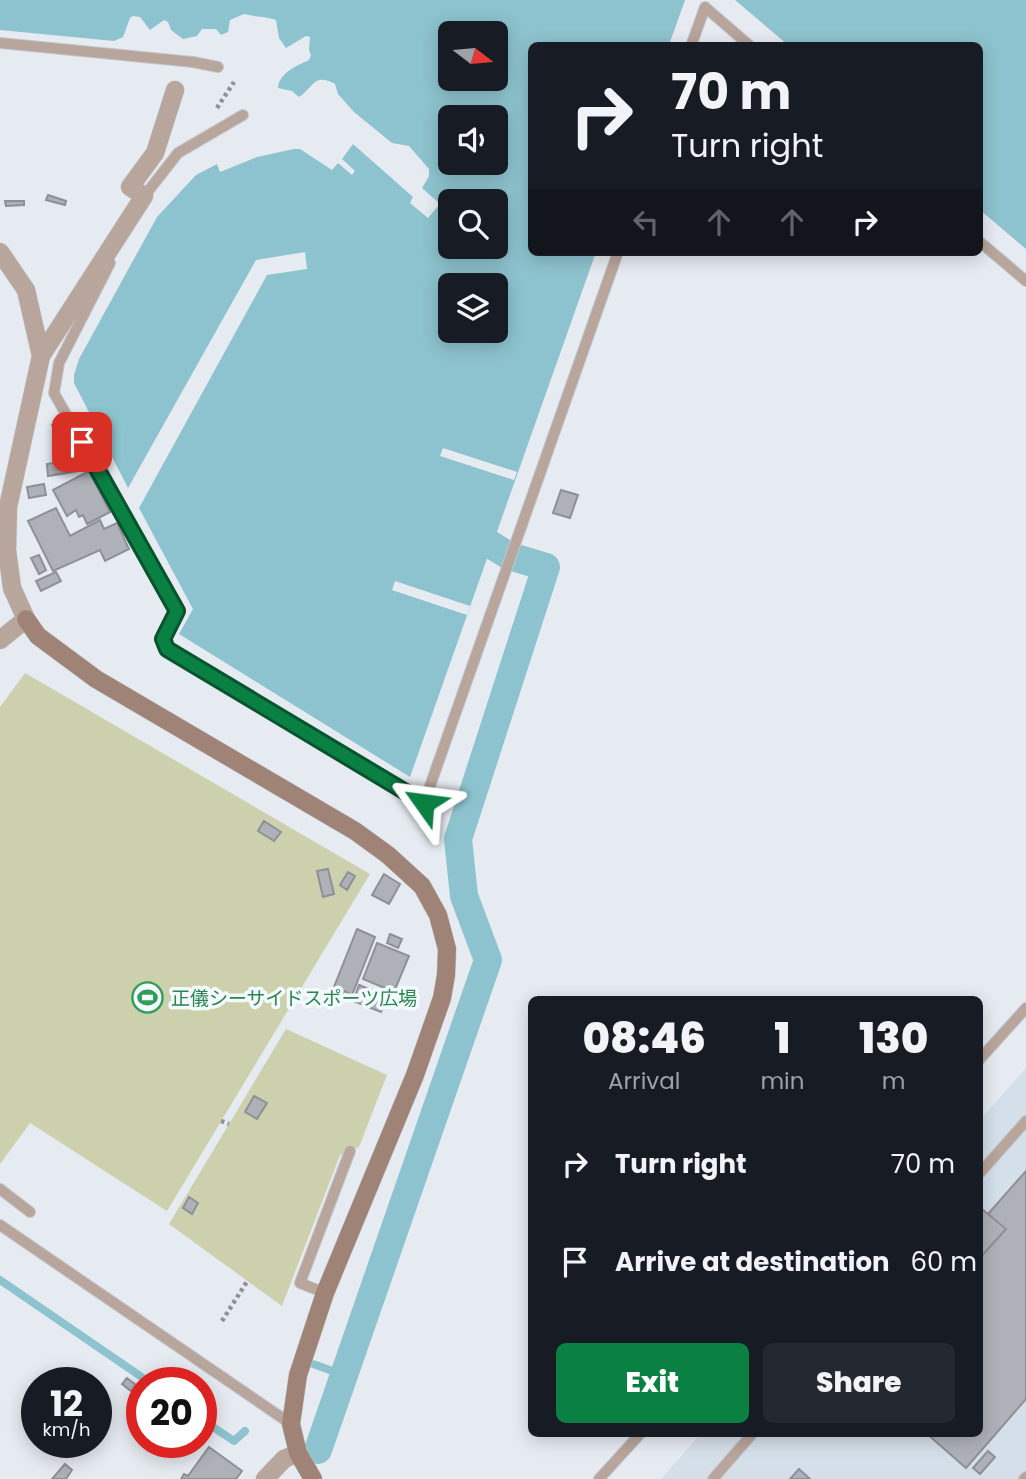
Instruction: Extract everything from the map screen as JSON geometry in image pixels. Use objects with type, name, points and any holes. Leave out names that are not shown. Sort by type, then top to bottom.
[{"type":"street","points":[[175,90],[155,153],[131,187],[144,196],[41,356],[8,507],[7,550],[12,588],[26,619],[38,636],[96,679],[366,839],[422,886],[438,915],[447,949],[442,998],[415,1075],[325,1293],[298,1375],[290,1424],[298,1453],[313,1479]]},
{"type":"street","points":[[0,252],[26,290],[41,356]]},
{"type":"street","points":[[0,640],[26,619]]},
{"type":"street","points":[[265,1479],[284,1459],[298,1453]]},
{"type":"lane","points":[[692,42],[705,7],[745,42]]},
{"type":"lane","points":[[0,43],[193,62],[218,67]]},
{"type":"lane","points":[[243,116],[177,153],[144,196],[59,363],[54,393],[177,611],[163,639],[167,649],[424,803],[617,256]]},
{"type":"lane","points":[[983,245],[1026,281]]},
{"type":"lane","points":[[983,1056],[1026,1008]]},
{"type":"lane","points":[[983,1170],[1026,1121]]},
{"type":"lane","points":[[325,1293],[300,1283],[350,1151]]},
{"type":"lane","points":[[0,1189],[30,1212]]},
{"type":"lane","points":[[0,1225],[290,1424]]},
{"type":"lane","points":[[599,1479],[637,1437]]},
{"type":"lane","points":[[713,1479],[750,1437]]},
{"type":"path","points":[[214,113],[234,82]]},
{"type":"path","points":[[221,1121],[229,1125]]},
{"type":"path","points":[[222,1321],[247,1280]]},
{"type":"shaded area","points":[[1026,1068],[1026,1479],[661,1479],[698,1437],[983,1437],[983,1117]]},
{"type":"green space","name":"正儀シーサイドスポーツ広場","points":[[25,673],[370,874],[167,1211],[30,1123],[0,1164],[0,707]]},
{"type":"green space","points":[[286,1029],[387,1075],[359,1147],[340,1155],[282,1306],[169,1224]]},
{"type":"water","points":[[0,0],[685,0],[670,42],[528,42],[528,256],[595,256],[494,540],[499,542],[496,552],[490,550],[410,777],[179,634],[193,609],[139,508],[267,275],[307,269],[305,252],[256,260],[128,488],[74,383],[74,375],[79,359],[157,217],[196,175],[217,164],[220,172],[257,157],[300,149],[332,170],[338,163],[352,175],[355,171],[342,159],[353,144],[413,197],[410,203],[428,218],[438,206],[438,259],[508,259],[508,189],[438,189],[438,202],[422,188],[429,176],[429,169],[409,146],[392,143],[354,112],[338,94],[335,84],[318,80],[299,97],[292,91],[278,88],[285,74],[309,60],[311,55],[310,37],[306,36],[286,48],[279,38],[276,20],[244,14],[230,20],[228,32],[221,35],[216,29],[202,29],[197,36],[183,39],[171,30],[168,22],[164,20],[150,30],[140,17],[133,16],[123,37],[114,41],[0,30]]},
{"type":"water","points":[[735,0],[1026,0],[1026,249],[983,213],[983,42],[784,42]]},
{"type":"pier","points":[[351,142],[356,142],[415,194],[414,202],[428,213],[436,204],[419,187],[438,205],[428,217],[411,202],[414,196]]},
{"type":"pier","points":[[303,254],[306,267],[265,273],[138,506],[264,273],[304,266],[302,255],[258,263],[130,491],[258,262]]},
{"type":"pier","points":[[443,448],[517,472],[514,480],[440,456]]},
{"type":"pier","points":[[395,581],[470,606],[467,615],[392,590]]},
{"type":"building","points":[[48,195],[66,201],[65,205],[46,200]]},
{"type":"building","points":[[5,201],[24,201],[24,205],[6,206]]},
{"type":"building","points":[[61,420],[78,453],[68,458],[52,425]]},
{"type":"building","points":[[83,458],[85,470],[48,476],[47,464]]},
{"type":"building","points":[[89,471],[110,512],[87,524],[83,515],[79,517],[76,510],[67,516],[53,490]]},
{"type":"building","points":[[44,484],[46,495],[29,498],[27,487]]},
{"type":"building","points":[[561,490],[578,495],[570,518],[553,513]]},
{"type":"building","points":[[56,508],[70,536],[100,520],[104,529],[117,523],[129,549],[105,561],[100,550],[53,571],[28,521]]},
{"type":"building","points":[[39,555],[46,570],[39,574],[31,558]]},
{"type":"building","points":[[56,572],[61,581],[41,591],[36,581]]},
{"type":"building","points":[[264,821],[281,832],[274,841],[258,831]]},
{"type":"building","points":[[328,869],[334,894],[323,897],[317,871]]},
{"type":"building","points":[[348,872],[355,876],[347,890],[340,885]]},
{"type":"building","points":[[384,874],[400,884],[389,904],[372,895]]},
{"type":"building","points":[[357,929],[375,937],[352,995],[344,991],[340,1001],[330,997]]},
{"type":"building","points":[[390,934],[402,939],[398,948],[387,943]]},
{"type":"building","points":[[377,943],[409,956],[394,992],[363,979]]},
{"type":"building","points":[[359,985],[387,996],[381,1012],[353,1001]]},
{"type":"building","points":[[254,1096],[267,1103],[257,1119],[245,1112]]},
{"type":"building","points":[[1026,1171],[1026,1399],[966,1468],[931,1437],[983,1437],[983,1255],[1006,1229],[988,1214]]},
{"type":"building","points":[[189,1197],[198,1203],[192,1214],[183,1208]]},
{"type":"building","points":[[983,1210],[1006,1229],[983,1255]]},
{"type":"building","points":[[988,1451],[995,1457],[980,1474],[973,1468]]},
{"type":"building","points":[[217,1453],[242,1471],[236,1479],[181,1479],[184,1474],[188,1476],[201,1458],[217,1458]]},
{"type":"building","points":[[65,1464],[72,1470],[66,1479],[52,1479]]},
{"type":"building","points":[[799,1469],[810,1479],[790,1479]]},
{"type":"waterway","points":[[318,1450],[488,960],[464,896],[458,839],[546,567],[509,556],[477,536]]},
{"type":"waterway","points":[[0,1280],[127,1367]]},
{"type":"waterway","points":[[313,1364],[344,1375]]},
{"type":"waterway","points":[[217,1430],[234,1441],[245,1431]]},
{"type":"place","name":"正儀シーサイドスポーツ広場","points":[[148,998]]},
{"type":"route","points":[[82,442],[177,611],[163,639],[167,649],[424,803]]}]
